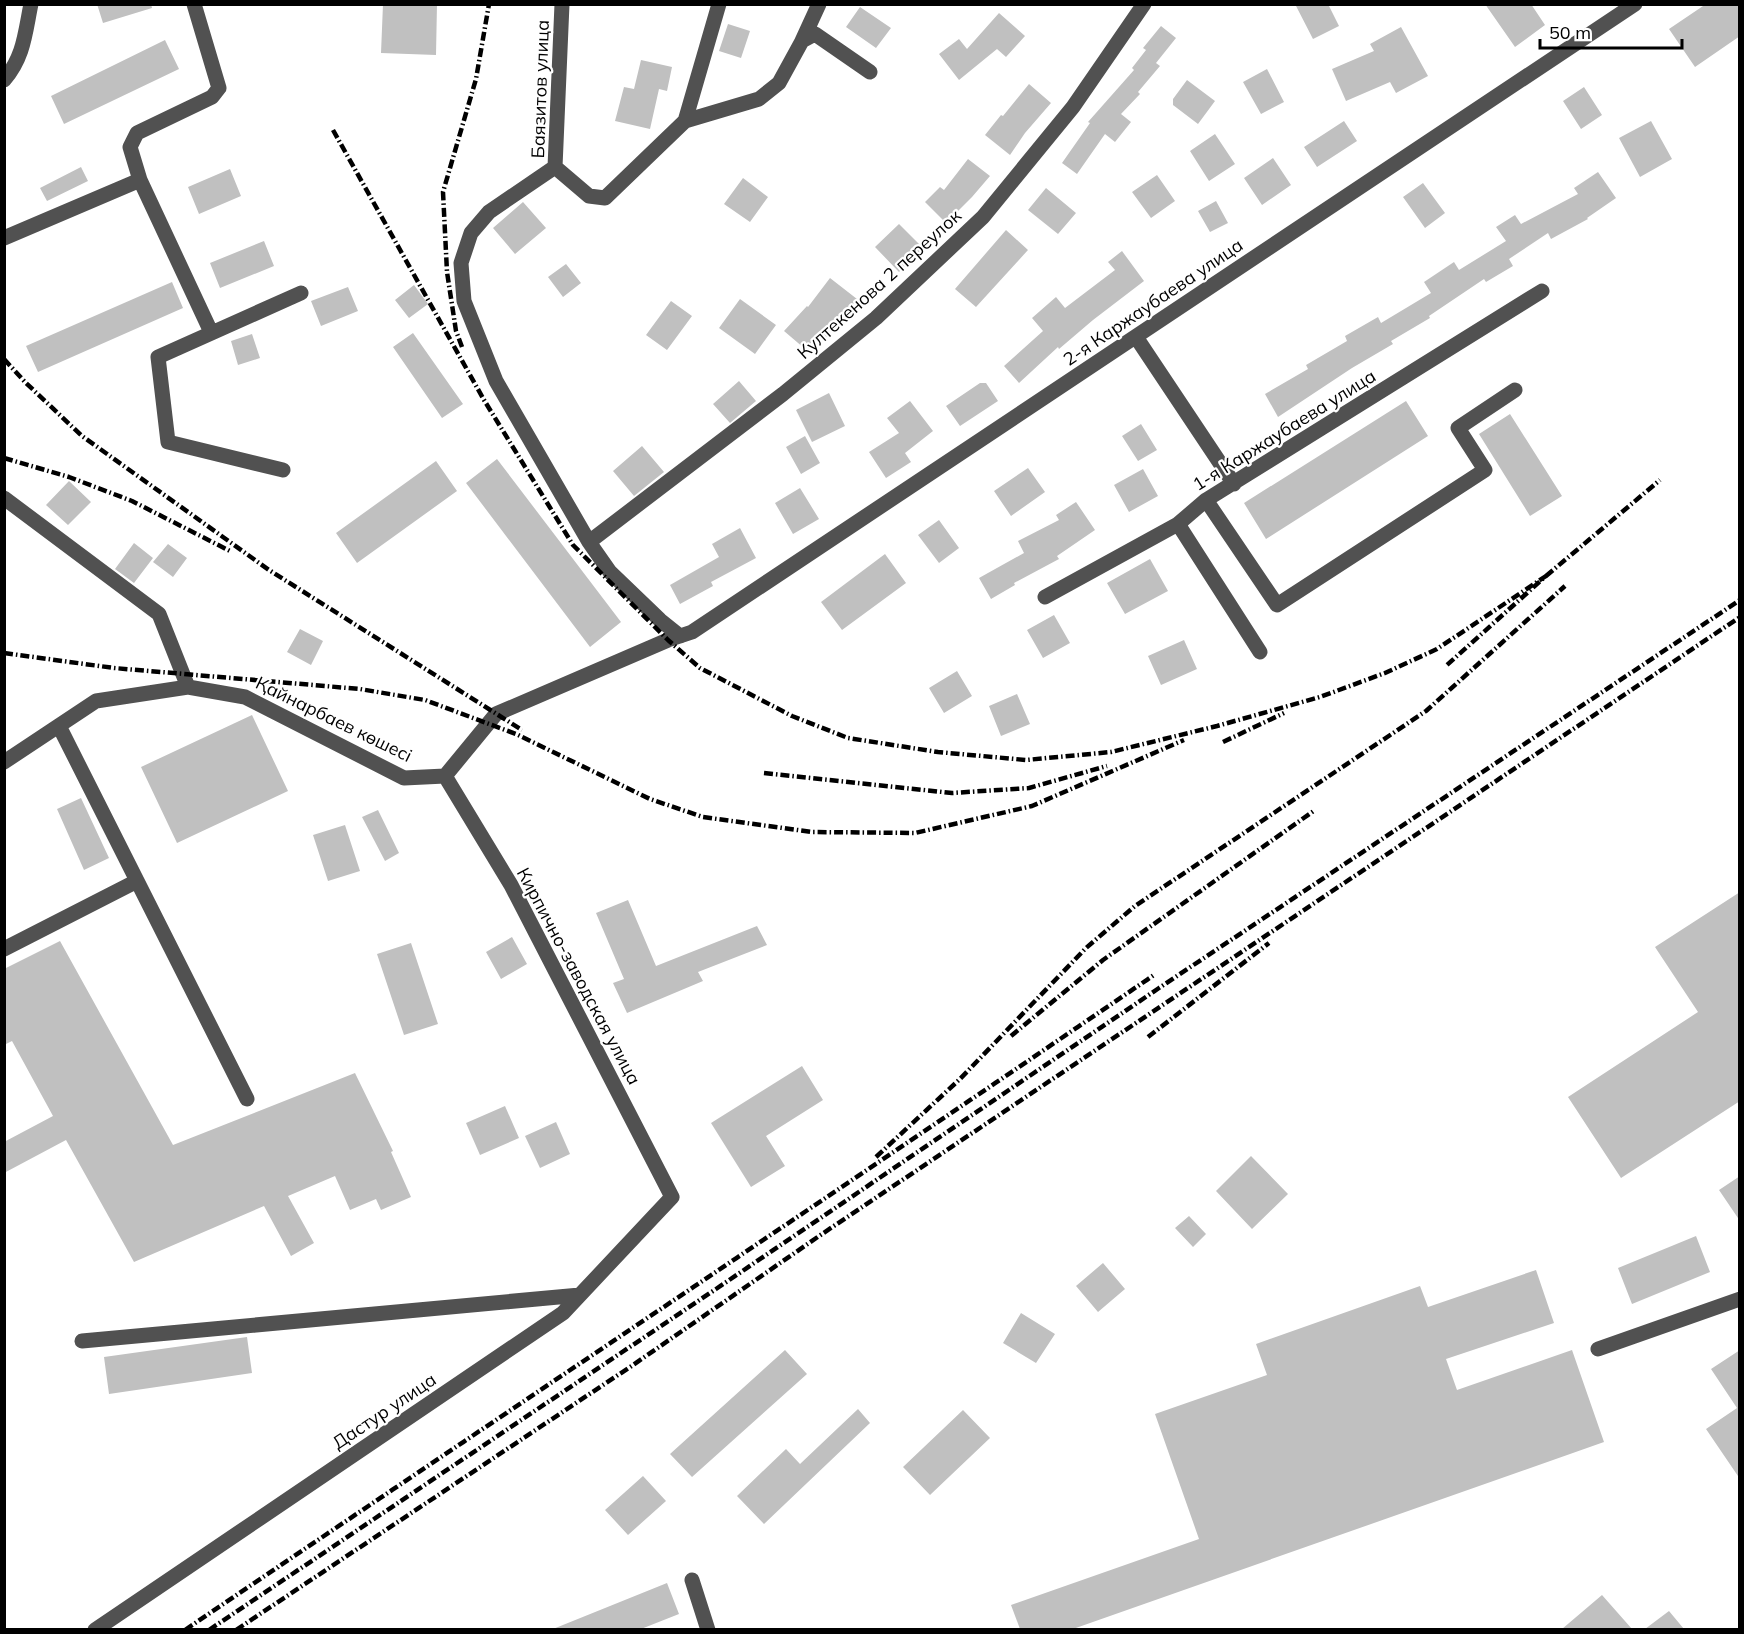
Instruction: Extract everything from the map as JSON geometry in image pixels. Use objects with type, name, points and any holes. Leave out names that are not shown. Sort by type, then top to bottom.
[{"type":"street","points":[[4,80],[16,67],[23,46],[31,4]]},
{"type":"street","points":[[194,4],[219,88],[212,97],[137,133],[130,147],[140,180],[211,332]]},
{"type":"street","name":"Баязитов улица","points":[[562,4],[555,167],[589,196],[605,198],[685,121]]},
{"type":"street","points":[[685,121],[719,4]]},
{"type":"street","points":[[685,121],[759,99],[779,83],[819,4]]},
{"type":"street","name":"Култекенова 2 переулок","points":[[590,542],[783,394],[868,325],[983,217],[1073,107],[1144,4]]},
{"type":"street","name":"2-я Каржаубаева улица","points":[[686,634],[1635,4]]},
{"type":"street","points":[[802,41],[815,34],[870,72]]},
{"type":"street","points":[[555,167],[489,212],[471,233],[461,263],[464,301],[495,381],[590,542],[610,572],[660,620],[686,634]]},
{"type":"street","points":[[4,238],[140,180]]},
{"type":"street","name":"1-я Каржаубаева улица","points":[[1045,597],[1178,524],[1206,500],[1542,291]]},
{"type":"street","points":[[283,470],[168,442],[158,357],[301,292]]},
{"type":"street","points":[[1136,337],[1234,484]]},
{"type":"street","points":[[1206,500],[1277,604],[1485,470],[1458,428],[1515,390]]},
{"type":"street","points":[[4,498],[159,614],[188,687]]},
{"type":"street","points":[[1178,524],[1260,652]]},
{"type":"street","points":[[445,776],[496,714],[686,634]]},
{"type":"street","name":"Қайнарбаев көшесі","points":[[4,762],[96,701],[188,687],[245,696],[404,778],[445,776]]},
{"type":"street","points":[[59,726],[247,1099]]},
{"type":"street","name":"Кирпично-заводская улица","points":[[445,776],[511,885],[672,1197]]},
{"type":"street","points":[[4,949],[137,881]]},
{"type":"street","name":"Дастур улица","points":[[95,1629],[563,1313],[672,1197]]},
{"type":"street","points":[[82,1341],[580,1295]]},
{"type":"street","points":[[1598,1348],[1740,1299]]},
{"type":"street","points":[[692,1580],[708,1629]]},
{"type":"building","points":[[97,4],[151,4],[152,8],[103,23]]},
{"type":"building","points":[[383,4],[437,4],[436,55],[381,53]]},
{"type":"building","points":[[1295,4],[1328,4],[1339,26],[1313,39]]},
{"type":"building","points":[[1485,4],[1531,4],[1545,25],[1515,47]]},
{"type":"building","points":[[1706,4],[1740,4],[1740,36],[1695,67],[1669,29]]},
{"type":"building","points":[[860,7],[891,28],[876,48],[846,27]]},
{"type":"building","points":[[999,13],[1025,36],[1006,57],[997,49],[959,80],[939,54],[959,39],[967,49]]},
{"type":"building","points":[[728,24],[750,31],[741,58],[719,51]]},
{"type":"building","points":[[1161,26],[1176,38],[1156,63],[1160,66],[1138,92],[1140,94],[1121,114],[1131,122],[1115,142],[1105,134],[1077,174],[1062,163],[1090,123],[1088,122],[1134,70],[1132,68],[1146,50],[1143,48]]},
{"type":"building","points":[[1401,27],[1428,76],[1396,93],[1390,82],[1346,101],[1332,69],[1374,51],[1370,44]]},
{"type":"building","points":[[165,40],[179,69],[64,124],[51,96]]},
{"type":"building","points":[[641,60],[672,67],[667,91],[659,89],[650,129],[615,121],[624,87],[634,89]]},
{"type":"building","points":[[1267,69],[1284,102],[1261,114],[1243,82]]},
{"type":"building","points":[[1187,80],[1215,101],[1198,124],[1173,105],[1173,99]]},
{"type":"building","points":[[1029,84],[1051,103],[1025,133],[1010,155],[985,135]]},
{"type":"building","points":[[1584,87],[1602,115],[1581,129],[1563,101]]},
{"type":"building","points":[[1344,121],[1357,141],[1317,167],[1304,147]]},
{"type":"building","points":[[1651,121],[1672,159],[1640,177],[1619,138]]},
{"type":"building","points":[[1215,134],[1235,164],[1209,181],[1190,151]]},
{"type":"building","points":[[1273,158],[1291,185],[1262,205],[1244,178]]},
{"type":"building","points":[[968,159],[990,176],[946,223],[925,202],[940,187],[944,190]]},
{"type":"building","points":[[81,167],[88,181],[47,201],[40,188]]},
{"type":"building","points":[[230,169],[241,196],[199,214],[188,187]]},
{"type":"building","points":[[1598,172],[1616,198],[1588,219],[1551,239],[1548,233],[1509,259],[1513,266],[1486,282],[1484,279],[1429,316],[1430,318],[1391,341],[1393,344],[1278,417],[1265,394],[1308,369],[1306,365],[1347,341],[1345,336],[1378,317],[1381,323],[1431,293],[1424,282],[1454,262],[1459,270],[1506,241],[1496,227],[1515,215],[1521,224],[1578,194],[1574,188]]},
{"type":"building","points":[[1157,175],[1175,201],[1151,218],[1132,192]]},
{"type":"building","points":[[743,178],[768,197],[750,222],[724,204]]},
{"type":"building","points":[[1423,183],[1445,213],[1425,228],[1403,197]]},
{"type":"building","points":[[1046,188],[1076,213],[1058,234],[1028,210]]},
{"type":"building","points":[[1216,201],[1228,223],[1210,232],[1198,211]]},
{"type":"building","points":[[523,202],[546,228],[515,254],[493,228]]},
{"type":"building","points":[[899,224],[923,248],[899,272],[875,247]]},
{"type":"building","points":[[1006,230],[1028,250],[976,307],[955,289]]},
{"type":"building","points":[[264,241],[274,266],[220,288],[210,263]]},
{"type":"building","points":[[1122,251],[1144,281],[1059,349],[1058,347],[1019,383],[1004,366],[1043,331],[1032,318],[1056,297],[1065,308],[1115,270],[1108,262]]},
{"type":"building","points":[[566,264],[581,283],[563,297],[548,277]]},
{"type":"building","points":[[830,278],[857,299],[836,327],[811,354],[784,331],[808,307]]},
{"type":"building","points":[[172,282],[183,308],[38,372],[26,346]]},
{"type":"building","points":[[414,285],[428,304],[409,318],[395,300]]},
{"type":"building","points":[[348,287],[358,311],[321,326],[311,301]]},
{"type":"building","points":[[740,299],[776,325],[755,354],[719,328]]},
{"type":"building","points":[[671,301],[692,316],[667,350],[646,335]]},
{"type":"building","points":[[413,333],[463,404],[442,418],[393,347]]},
{"type":"building","points":[[252,334],[260,358],[238,365],[231,341]]},
{"type":"building","points":[[739,381],[756,401],[730,423],[713,404]]},
{"type":"building","points":[[980,383],[986,383],[998,401],[960,426],[946,406]]},
{"type":"building","points":[[829,393],[845,426],[812,442],[796,410]]},
{"type":"building","points":[[910,401],[933,431],[905,453],[911,462],[886,478],[869,452],[899,433],[887,418]]},
{"type":"building","points":[[1406,401],[1428,436],[1266,539],[1244,503]]},
{"type":"building","points":[[1510,414],[1562,496],[1530,516],[1479,434]]},
{"type":"building","points":[[1141,424],[1157,450],[1138,461],[1122,436]]},
{"type":"building","points":[[805,436],[820,463],[801,474],[786,447]]},
{"type":"building","points":[[642,446],[664,472],[634,496],[613,471]]},
{"type":"building","points":[[497,459],[621,622],[590,647],[466,483]]},
{"type":"building","points":[[436,461],[457,491],[357,563],[336,533]]},
{"type":"building","points":[[1028,468],[1045,492],[1011,516],[994,491]]},
{"type":"building","points":[[1143,469],[1158,496],[1129,512],[1114,485]]},
{"type":"building","points":[[69,481],[91,502],[68,525],[46,505]]},
{"type":"building","points":[[800,488],[819,519],[793,534],[775,503]]},
{"type":"building","points":[[1076,502],[1095,530],[1057,556],[1059,559],[1014,583],[1015,585],[991,599],[979,578],[1024,553],[1018,541],[1059,520],[1056,515]]},
{"type":"building","points":[[939,520],[959,548],[939,563],[918,535]]},
{"type":"building","points":[[740,528],[756,558],[711,582],[713,586],[680,604],[670,585],[719,557],[712,544]]},
{"type":"building","points":[[134,543],[153,558],[134,583],[115,569]]},
{"type":"building","points":[[168,544],[187,558],[173,577],[153,562]]},
{"type":"building","points":[[885,554],[906,583],[842,630],[821,602]]},
{"type":"building","points":[[1150,559],[1168,591],[1125,614],[1107,583]]},
{"type":"building","points":[[1054,615],[1070,643],[1043,658],[1027,630]]},
{"type":"building","points":[[300,629],[323,641],[311,665],[287,652]]},
{"type":"building","points":[[1184,640],[1197,669],[1161,685],[1148,656]]},
{"type":"building","points":[[957,671],[972,696],[944,713],[929,688]]},
{"type":"building","points":[[1017,694],[1030,724],[1001,736],[989,706]]},
{"type":"building","points":[[252,715],[288,791],[177,843],[141,767]]},
{"type":"building","points":[[81,798],[109,858],[84,870],[57,809]]},
{"type":"building","points":[[378,810],[399,853],[385,861],[362,817]]},
{"type":"building","points":[[345,825],[360,871],[328,881],[313,835]]},
{"type":"building","points":[[1740,892],[1740,1101],[1621,1178],[1568,1097],[1698,1012],[1655,947]]},
{"type":"building","points":[[628,900],[656,966],[757,926],[767,945],[698,972],[703,981],[627,1013],[613,983],[624,979],[596,913]]},
{"type":"building","points":[[512,937],[527,964],[501,979],[486,952]]},
{"type":"building","points":[[60,941],[173,1145],[355,1073],[393,1151],[391,1152],[411,1197],[381,1210],[376,1199],[350,1210],[335,1176],[288,1196],[314,1243],[291,1256],[264,1206],[134,1262],[66,1140],[4,1173],[4,1142],[53,1116],[12,1041],[4,1045],[4,969]]},
{"type":"building","points":[[411,943],[438,1024],[404,1035],[377,954]]},
{"type":"building","points":[[802,1066],[823,1100],[766,1136],[785,1166],[751,1187],[711,1123]]},
{"type":"building","points":[[505,1106],[519,1138],[480,1155],[466,1123]]},
{"type":"building","points":[[556,1122],[570,1154],[540,1168],[525,1136]]},
{"type":"building","points":[[1251,1156],[1288,1194],[1252,1229],[1216,1191]]},
{"type":"building","points":[[1740,1176],[1740,1221],[1719,1190]]},
{"type":"building","points":[[1189,1216],[1206,1234],[1193,1247],[1175,1228]]},
{"type":"building","points":[[1696,1236],[1710,1272],[1632,1304],[1618,1268]]},
{"type":"building","points":[[1103,1263],[1125,1289],[1098,1312],[1076,1286]]},
{"type":"building","points":[[1536,1270],[1554,1323],[1446,1359],[1457,1390],[1572,1350],[1604,1442],[1073,1629],[1020,1629],[1011,1605],[1199,1539],[1155,1414],[1267,1375],[1256,1344],[1420,1286],[1428,1307]]},
{"type":"building","points":[[1021,1313],[1055,1334],[1036,1363],[1003,1343]]},
{"type":"building","points":[[247,1337],[252,1373],[109,1394],[104,1357]]},
{"type":"building","points":[[785,1350],[807,1374],[692,1477],[670,1454]]},
{"type":"building","points":[[1740,1350],[1740,1479],[1706,1429],[1737,1408],[1711,1369]]},
{"type":"building","points":[[858,1409],[870,1423],[764,1524],[737,1496],[786,1449],[800,1464]]},
{"type":"building","points":[[963,1410],[990,1438],[930,1495],[903,1467]]},
{"type":"building","points":[[643,1476],[666,1501],[628,1535],[605,1510]]},
{"type":"building","points":[[667,1583],[679,1614],[641,1629],[553,1629]]},
{"type":"building","points":[[1602,1595],[1632,1629],[1562,1629]]},
{"type":"building","points":[[1669,1611],[1684,1629],[1645,1629]]},
{"type":"railway","points":[[462,347],[456,331],[447,272],[443,192],[476,79],[489,4]]},
{"type":"railway","points":[[333,130],[484,400],[573,545],[668,640],[700,668],[792,716],[848,738],[938,752],[1026,760],[1111,752],[1217,726],[1320,697],[1385,673],[1437,649],[1546,576],[1447,665]]},
{"type":"railway","points":[[4,359],[82,436],[269,570],[522,730]]},
{"type":"railway","points":[[4,458],[69,477],[132,501],[232,552]]},
{"type":"railway","points":[[1546,576],[1660,480]]},
{"type":"railway","points":[[876,1157],[960,1079],[1086,948],[1135,906],[1426,711],[1565,586]]},
{"type":"railway","points":[[209,1630],[1159,988],[1740,600]]},
{"type":"railway","points":[[236,1630],[633,1365],[822,1234],[1740,617]]},
{"type":"railway","points":[[4,653],[114,668],[360,689],[425,700],[516,734],[650,799],[703,817],[812,832],[915,833],[1032,806],[1184,740]]},
{"type":"railway","points":[[1223,742],[1284,713]]},
{"type":"railway","points":[[764,773],[952,793],[1029,788],[1107,766]]},
{"type":"railway","points":[[1011,1036],[1103,960],[1315,810]]},
{"type":"railway","points":[[1148,1037],[1269,943]]},
{"type":"railway","points":[[185,1630],[1154,975]]}]
